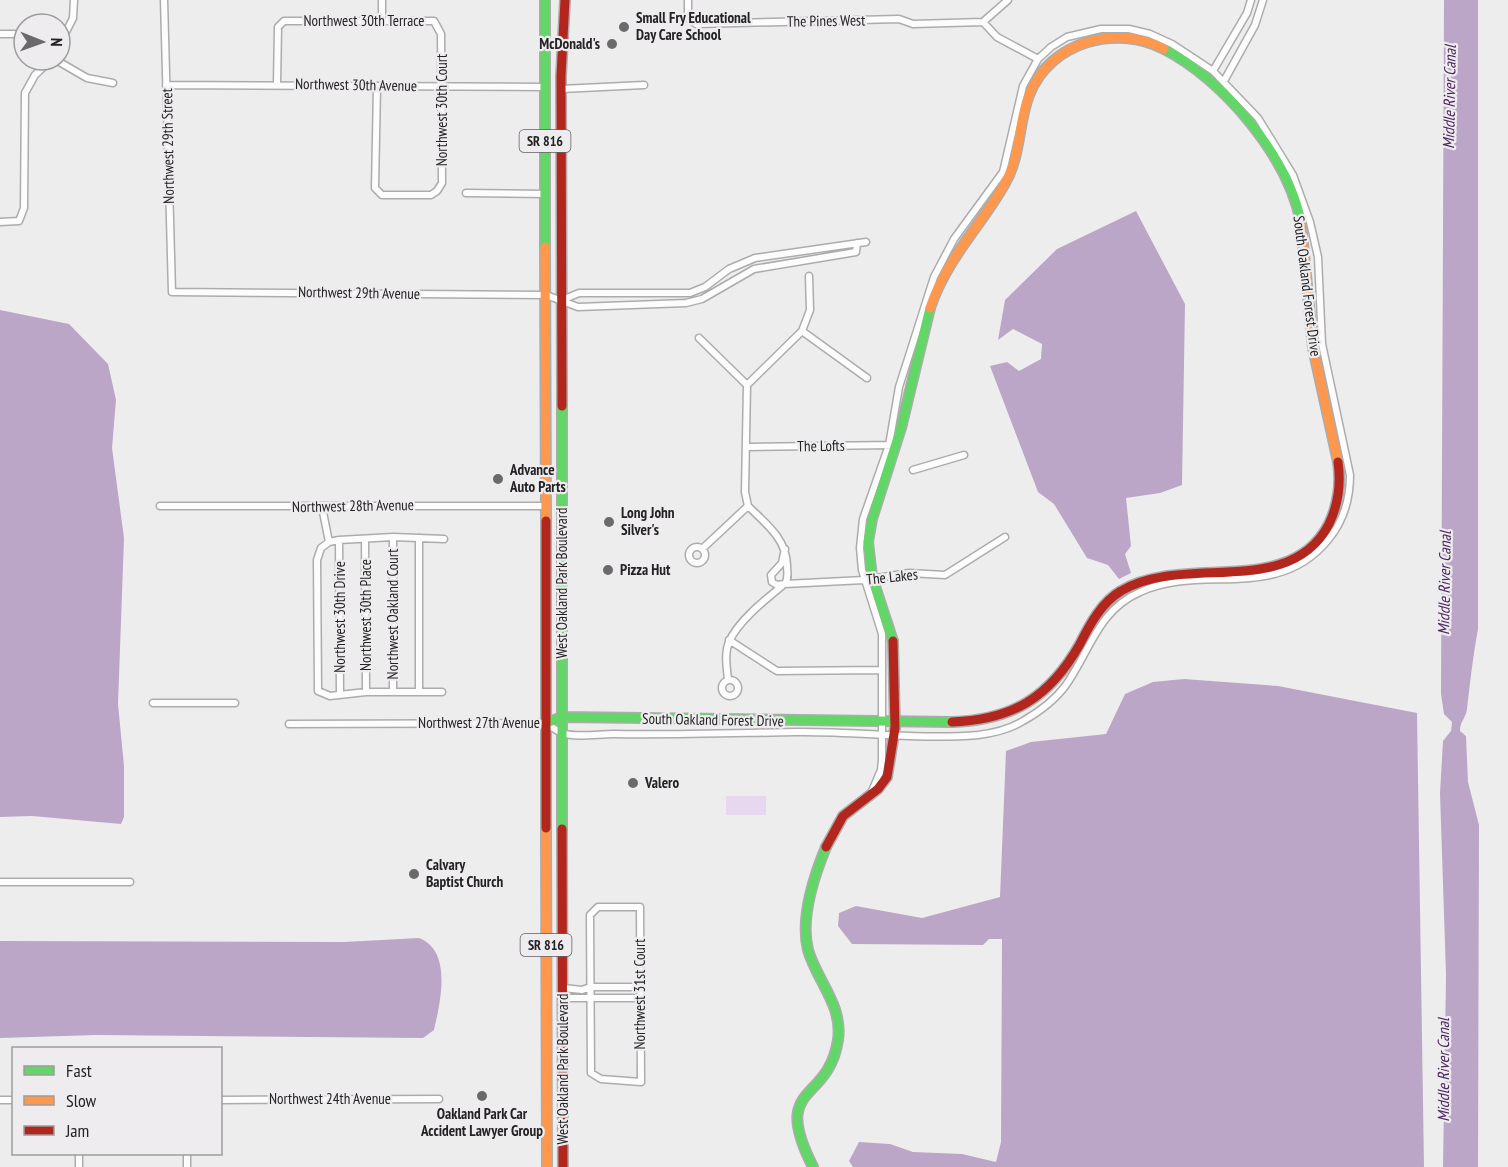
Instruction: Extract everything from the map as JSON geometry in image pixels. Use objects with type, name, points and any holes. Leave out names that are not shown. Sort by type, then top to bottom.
[{"type":"street","points":[[72,20],[74,0]]},
{"type":"street","name":"Northwest 29th Street","points":[[164,0],[172,292]]},
{"type":"street","points":[[382,0],[382,21]]},
{"type":"street","name":"West Oakland Park Boulevard","points":[[545,0],[547,1167]]},
{"type":"street","name":"West Oakland Park Boulevard","points":[[563,1167],[561,89],[565,0]]},
{"type":"street","name":"The Pines West","points":[[688,0],[688,18],[696,24],[899,19],[913,24],[983,22]]},
{"type":"street","points":[[1008,0],[983,22],[997,37],[1038,59]]},
{"type":"street","points":[[1213,71],[1247,13],[1251,0]]},
{"type":"street","points":[[1224,81],[1255,25],[1263,0]]},
{"type":"street","name":"Northwest 30th Terrace","points":[[277,84],[278,27],[284,21],[434,21],[440,27]]},
{"type":"street","name":"Northwest 30th Court","points":[[378,86],[375,188],[382,195],[431,195],[442,183],[440,27]]},
{"type":"street","name":"South Oakland Forest Drive","points":[[868,796],[875,787],[881,770],[882,670],[881,628],[868,580],[869,532],[893,445],[913,357],[942,270],[954,239],[1003,172],[1023,86],[1038,59],[1067,37],[1101,29],[1129,29],[1150,34],[1172,44],[1224,81]]},
{"type":"street","name":"South Oakland Forest Drive","points":[[546,723],[562,717],[972,722],[1000,717],[1025,706],[1045,692],[1062,673],[1095,617],[1116,594],[1155,577],[1259,568],[1298,556],[1324,533],[1336,507],[1340,489],[1340,463],[1314,348],[1300,216],[1279,164],[1241,112],[1199,72],[1165,47],[1134,37],[1105,37],[1082,43],[1047,66],[1029,93],[1024,109],[1020,143],[1010,176],[942,270]]},
{"type":"street","points":[[545,64],[561,89],[644,85]]},
{"type":"street","points":[[72,70],[87,78],[113,83]]},
{"type":"street","points":[[0,222],[19,220],[24,208],[25,93],[39,72]]},
{"type":"street","name":"Northwest 27th Avenue","points":[[289,723],[546,723],[562,733],[980,734],[1014,726],[1036,713],[1060,692],[1102,622],[1125,599],[1161,585],[1255,579],[1276,575],[1301,565],[1320,549],[1341,520],[1348,497],[1350,475],[1321,336],[1318,258],[1310,222],[1293,175],[1279,149],[1257,118],[1224,81]]},
{"type":"street","name":"Northwest 30th Avenue","points":[[166,85],[545,87]]},
{"type":"street","points":[[545,87],[561,105]]},
{"type":"street","points":[[466,193],[545,194]]},
{"type":"street","points":[[562,300],[579,293],[639,295],[692,292],[729,269],[755,258],[866,242]]},
{"type":"street","points":[[692,292],[695,301],[754,269],[856,252],[857,243]]},
{"type":"street","points":[[728,680],[726,656],[729,640],[771,595],[784,585],[788,575],[784,549],[777,534],[748,506],[747,385],[802,331],[810,310],[809,276]]},
{"type":"street","points":[[711,282],[716,290]]},
{"type":"street","name":"Northwest 29th Avenue","points":[[172,292],[546,295],[578,307],[695,301]]},
{"type":"street","points":[[802,331],[867,378]]},
{"type":"street","points":[[699,338],[747,385]]},
{"type":"street","name":"The Lofts","points":[[746,447],[893,445]]},
{"type":"street","points":[[913,470],[964,455]]},
{"type":"street","points":[[546,478],[561,502]]},
{"type":"street","name":"Northwest 28th Avenue","points":[[160,506],[546,506]]},
{"type":"street","points":[[546,506],[556,512],[562,522]]},
{"type":"street","points":[[702,549],[748,506]]},
{"type":"street","points":[[322,507],[329,542]]},
{"type":"street","points":[[442,692],[393,691],[330,696],[318,691],[317,560],[321,548],[329,542],[339,540],[393,537],[444,539]]},
{"type":"street","name":"Northwest Oakland Court","points":[[393,537],[393,691]]},
{"type":"street","name":"The Lakes","points":[[784,585],[868,580],[909,573],[945,575],[1005,537]]},
{"type":"street","points":[[419,538],[419,692]]},
{"type":"street","name":"Northwest 30th Place","points":[[365,539],[366,692]]},
{"type":"street","name":"Northwest 30th Drive","points":[[339,540],[340,695]]},
{"type":"street","points":[[771,595],[774,584],[771,575],[778,569],[784,558],[784,549]]},
{"type":"street","points":[[778,569],[788,575]]},
{"type":"street","name":"The Lakes","points":[[788,575],[804,583]]},
{"type":"street","name":"South Oakland Forest Drive","points":[[813,1167],[798,1140],[793,1124],[799,1104],[831,1062],[838,1044],[839,1019],[833,999],[805,947],[804,934],[814,888],[833,831],[849,810],[885,781],[892,761],[894,646],[868,580]]},
{"type":"street","points":[[774,584],[784,585]]},
{"type":"street","points":[[729,640],[777,671],[882,670]]},
{"type":"street","points":[[153,703],[235,703]]},
{"type":"street","points":[[0,882],[130,882]]},
{"type":"street","name":"Northwest 31st Court","points":[[590,987],[590,915],[598,907],[640,907],[641,1082],[601,1079],[591,1073],[591,997]]},
{"type":"street","points":[[547,976],[550,990],[562,993],[591,997],[640,998]]},
{"type":"street","points":[[562,993],[590,987],[641,987]]},
{"type":"street","points":[[590,987],[591,997]]},
{"type":"street","points":[[546,996],[557,1003],[562,1014]]},
{"type":"street","name":"Northwest 24th Avenue","points":[[222,1100],[439,1098]]},
{"type":"shaded area","points":[[726,796],[766,796],[766,815],[726,815]]},
{"type":"water","name":"Middle River Canal","points":[[1444,0],[1478,0],[1478,629],[1467,709],[1460,731],[1466,736],[1468,782],[1479,825],[1478,1167],[1443,1167],[1446,975],[1440,793],[1443,741],[1451,731],[1452,722],[1444,714],[1441,694]]},
{"type":"water","points":[[1136,211],[1185,304],[1182,485],[1160,493],[1126,498],[1131,546],[1125,554],[1131,573],[1119,579],[1108,565],[1087,558],[1054,504],[1038,492],[990,366],[1007,362],[1019,371],[1041,359],[1042,344],[1013,329],[998,340],[1005,300],[1057,249]]},
{"type":"water","points":[[0,310],[69,324],[108,364],[116,400],[112,448],[124,538],[118,704],[124,766],[124,817],[121,824],[32,816],[0,817]]},
{"type":"water","points":[[1184,679],[1278,686],[1417,713],[1424,1167],[853,1167],[849,1161],[859,1142],[890,1144],[913,1152],[962,1154],[996,1162],[1001,1142],[1002,939],[989,939],[983,945],[852,944],[838,926],[839,913],[856,906],[922,918],[1000,897],[1006,751],[1031,742],[1106,734],[1125,694],[1153,682]]},
{"type":"water","points":[[419,938],[430,945],[437,954],[442,979],[434,1030],[423,1038],[96,1035],[0,1038],[0,941],[344,942]]},
{"type":"traffic: fast","points":[[545,0],[545,247]]},
{"type":"traffic: fast","points":[[1164,49],[1209,80],[1250,122],[1283,172],[1301,223]]},
{"type":"traffic: fast","points":[[893,641],[872,577],[868,542],[872,519],[901,428],[930,308]]},
{"type":"traffic: fast","points":[[562,406],[562,829]]},
{"type":"traffic: fast","points":[[546,723],[562,717],[952,722]]},
{"type":"traffic: fast","points":[[813,1167],[801,1140],[797,1120],[799,1107],[832,1061],[839,1027],[833,1004],[812,961],[806,938],[810,897],[826,847]]},
{"type":"traffic: slow","points":[[930,308],[954,258],[1005,183],[1017,150],[1025,106],[1039,76],[1052,62],[1069,50],[1087,42],[1106,38],[1126,38],[1164,49]]},
{"type":"traffic: slow","points":[[1301,223],[1313,348],[1338,462]]},
{"type":"traffic: slow","points":[[545,247],[546,521]]},
{"type":"traffic: slow","points":[[546,828],[547,1167]]},
{"type":"traffic: jam","points":[[562,406],[561,76],[565,0]]},
{"type":"traffic: jam","points":[[952,722],[994,716],[1028,702],[1056,678],[1102,607],[1121,591],[1146,580],[1174,575],[1262,569],[1289,561],[1311,547],[1329,524],[1335,509],[1339,486],[1338,462]]},
{"type":"traffic: jam","points":[[546,521],[546,828]]},
{"type":"traffic: jam","points":[[826,847],[843,816],[878,789],[887,777],[895,728],[893,641]]},
{"type":"traffic: jam","points":[[562,829],[563,1167]]},
{"type":"place","name":"Small Fry Educational Day Care School","points":[[624,27]]},
{"type":"place","name":"McDonald's","points":[[612,44]]},
{"type":"place","name":"Advance Auto Parts","points":[[498,479]]},
{"type":"place","name":"Long John Silver's","points":[[609,522]]},
{"type":"place","name":"Pizza Hut","points":[[608,570]]},
{"type":"place","name":"Valero","points":[[633,783]]},
{"type":"place","name":"Calvary Baptist Church","points":[[414,874]]},
{"type":"place","name":"Oakland Park Car Accident Lawyer Group","points":[[482,1096]]}]
